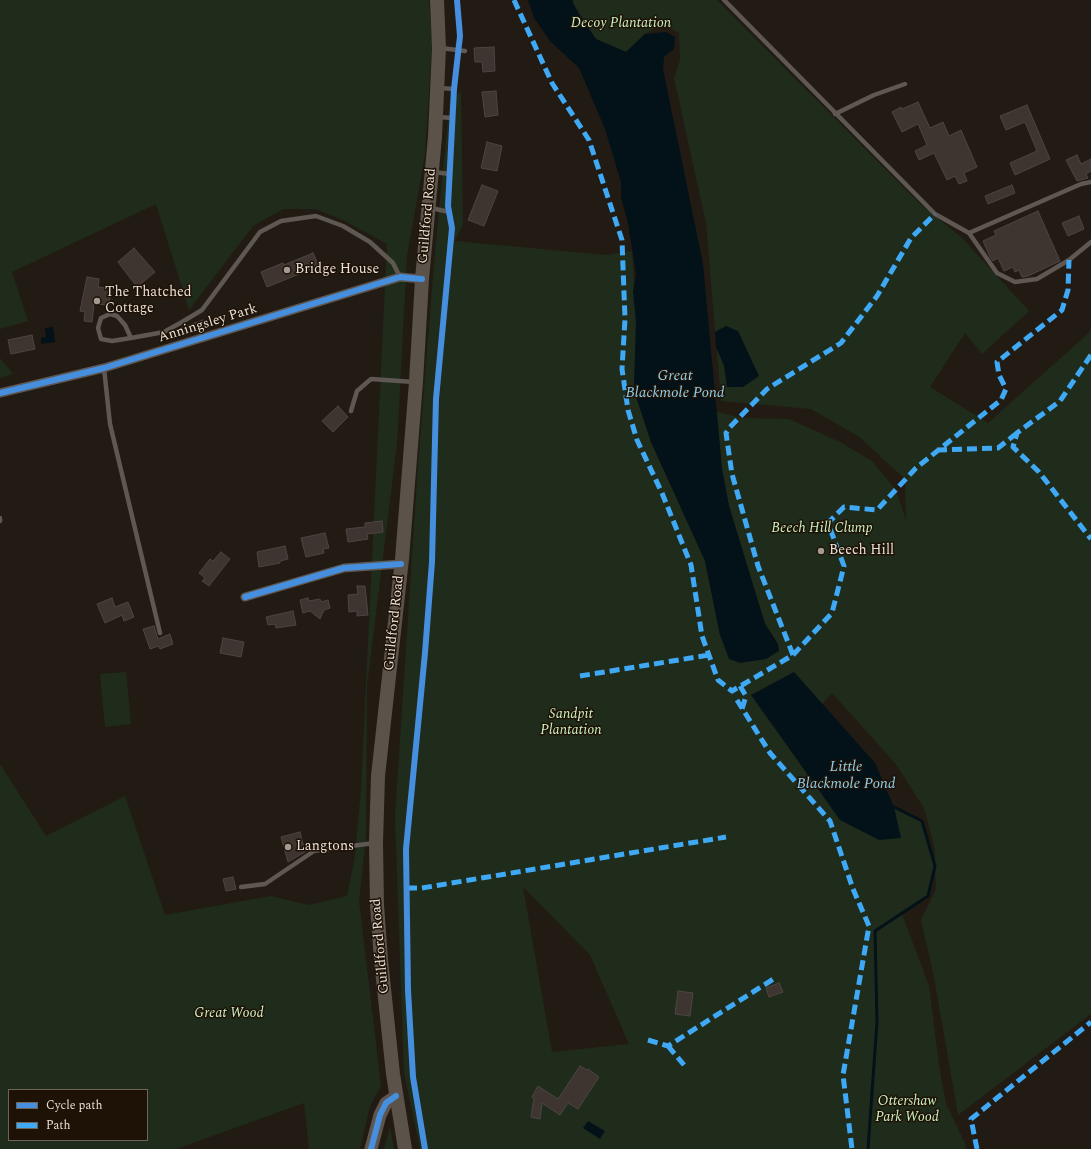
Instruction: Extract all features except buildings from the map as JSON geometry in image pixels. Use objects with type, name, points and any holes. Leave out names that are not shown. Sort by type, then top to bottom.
[{"type":"main road","name":"Guildford Road","points":[[406,1149],[396,1096],[381,952],[377,905],[376,843],[378,776],[401,564],[416,382],[422,279],[436,117],[439,48],[437,0]]},
{"type":"street","name":"Anningsley Park","points":[[0,393],[104,368],[400,277],[422,279]]},
{"type":"street","points":[[245,597],[344,568],[401,564]]},
{"type":"street","points":[[371,1149],[382,1110],[390,1099],[396,1096]]},
{"type":"lane","points":[[724,0],[935,214],[969,233],[997,273],[1015,282],[1037,279],[1069,260],[1091,242]]},
{"type":"lane","points":[[439,48],[465,51]]},
{"type":"lane","points":[[835,114],[874,95],[905,84]]},
{"type":"lane","points":[[437,87],[454,89]]},
{"type":"lane","points":[[436,117],[452,118]]},
{"type":"lane","points":[[432,172],[450,174]]},
{"type":"lane","points":[[969,233],[1081,184],[1091,182]]},
{"type":"lane","points":[[429,208],[449,212]]},
{"type":"lane","points":[[131,338],[125,325],[117,316],[110,314],[101,318],[98,328],[101,339],[112,341],[131,338],[164,332],[202,310],[260,232],[281,221],[316,216],[343,226],[370,242],[393,264],[400,277]]},
{"type":"lane","points":[[104,368],[110,424],[160,634]]},
{"type":"lane","points":[[351,411],[357,391],[371,379],[416,382]]},
{"type":"lane","points":[[241,887],[265,884],[314,851],[376,843]]},
{"type":"green space","name":"Great Wood","points":[[0,0],[429,0],[432,44],[425,154],[407,256],[397,444],[367,686],[366,836],[359,901],[381,1086],[370,1106],[360,1149],[309,1149],[304,1103],[176,1149],[0,1149],[0,764],[46,836],[125,796],[165,915],[271,896],[309,905],[347,896],[355,856],[361,790],[387,244],[343,220],[315,209],[283,209],[253,226],[189,310],[156,204],[12,272],[28,321],[0,329]]},
{"type":"green space","points":[[573,0],[717,0],[920,204],[961,237],[1029,311],[982,354],[965,333],[930,387],[988,423],[1091,331],[1091,1014],[958,1115],[934,977],[921,920],[936,889],[935,866],[928,896],[902,914],[929,986],[939,1065],[946,1104],[965,1143],[966,1149],[420,1149],[404,1073],[395,817],[418,465],[435,252],[450,99],[461,92],[463,224],[455,241],[606,255],[632,251],[636,322],[634,390],[651,442],[705,561],[720,635],[778,644],[765,624],[729,506],[722,469],[717,412],[742,418],[789,419],[840,442],[872,461],[896,490],[906,520],[905,479],[858,436],[811,409],[721,401],[706,223],[674,78],[680,60],[679,33],[662,24],[645,34],[626,52],[596,39],[573,3]],"holes":[[[794,672],[822,704],[832,693],[895,763],[924,808],[935,850],[935,866],[922,821],[894,807],[900,838]],[[523,887],[590,955],[629,1044],[552,1052]],[[588,1069],[599,1077],[578,1109],[559,1097],[566,1086],[569,1088]],[[538,1087],[551,1095],[560,1114],[532,1097]]]},
{"type":"green space","points":[[0,358],[13,374],[0,378]]},
{"type":"green space","points":[[126,672],[131,724],[105,727],[100,674]]},
{"type":"green space","points":[[390,1127],[394,1149],[384,1149]]},
{"type":"water","name":"Great Blackmole Pond","points":[[528,0],[573,0],[578,13],[596,39],[626,52],[645,34],[666,32],[675,37],[674,49],[664,57],[663,69],[703,264],[722,469],[729,506],[765,624],[778,644],[779,651],[766,659],[740,663],[729,659],[720,635],[705,561],[651,442],[634,390],[636,322],[633,292],[636,274],[628,223],[621,198],[621,182],[605,129],[579,68],[550,41],[534,18]]},
{"type":"water","points":[[726,326],[738,331],[759,376],[743,387],[727,387],[724,366],[716,347],[715,332]]},
{"type":"water","points":[[53,327],[55,342],[41,344],[41,338],[46,337],[45,328]]},
{"type":"water","name":"Little Blackmole Pond","points":[[794,672],[875,763],[894,807],[901,838],[879,840],[840,820],[751,695]]},
{"type":"water","points":[[588,1121],[605,1131],[600,1139],[583,1128]]},
{"type":"waterway","points":[[868,1149],[877,1022],[875,931],[928,896],[935,866],[922,821],[894,807]]},
{"type":"marked path","points":[[514,0],[552,83],[589,140],[622,240],[625,319],[622,369],[628,410],[637,440],[662,493],[691,565],[702,636],[718,680],[732,691],[793,655],[758,566],[732,474],[726,433],[767,389],[841,343],[877,296],[911,238],[935,214]]},
{"type":"marked path","points":[[793,655],[832,613],[844,566],[828,523],[844,507],[877,510],[916,468],[1001,400],[1006,389],[999,375],[997,362],[1062,310],[1068,290],[1069,260]]},
{"type":"marked path","points":[[1091,355],[1060,401],[1017,433],[1013,447],[1039,472],[1091,539]]},
{"type":"marked path","points":[[937,450],[998,448],[1017,433]]},
{"type":"marked path","points":[[580,676],[709,655]]},
{"type":"marked path","points":[[740,686],[746,696],[742,709]]},
{"type":"marked path","points":[[737,700],[770,753],[830,821],[853,889],[869,926],[843,1075],[852,1149]]},
{"type":"marked path","points":[[407,888],[422,888],[726,837]]},
{"type":"marked path","points":[[648,1040],[668,1046],[775,978]]},
{"type":"marked path","points":[[977,1149],[971,1119],[1091,1022]]},
{"type":"marked path","points":[[668,1046],[684,1065]]},
{"type":"cycle path","points":[[425,1149],[413,1077],[408,990],[406,849],[425,653],[432,562],[436,399],[452,228],[448,206],[454,89],[460,36],[457,0]]},
{"type":"cycle path","points":[[0,393],[104,368],[400,277],[422,279]]},
{"type":"cycle path","points":[[245,597],[344,568],[401,564]]},
{"type":"cycle path","points":[[371,1149],[380,1115],[386,1103],[396,1096]]},
{"type":"place","name":"Bridge House","points":[[287,270]]},
{"type":"place","name":"The Thatched Cottage","points":[[97,301]]},
{"type":"place","name":"Beech Hill","points":[[821,551]]},
{"type":"place","name":"Langtons","points":[[288,847]]},
{"type":"park label","name":"Decoy Plantation","points":[[621,24]]},
{"type":"park label","name":"Beech Hill Clump","points":[[822,529]]},
{"type":"park label","name":"Sandpit Plantation","points":[[571,724]]},
{"type":"park label","name":"Ottershaw Park Wood","points":[[907,1110]]}]
